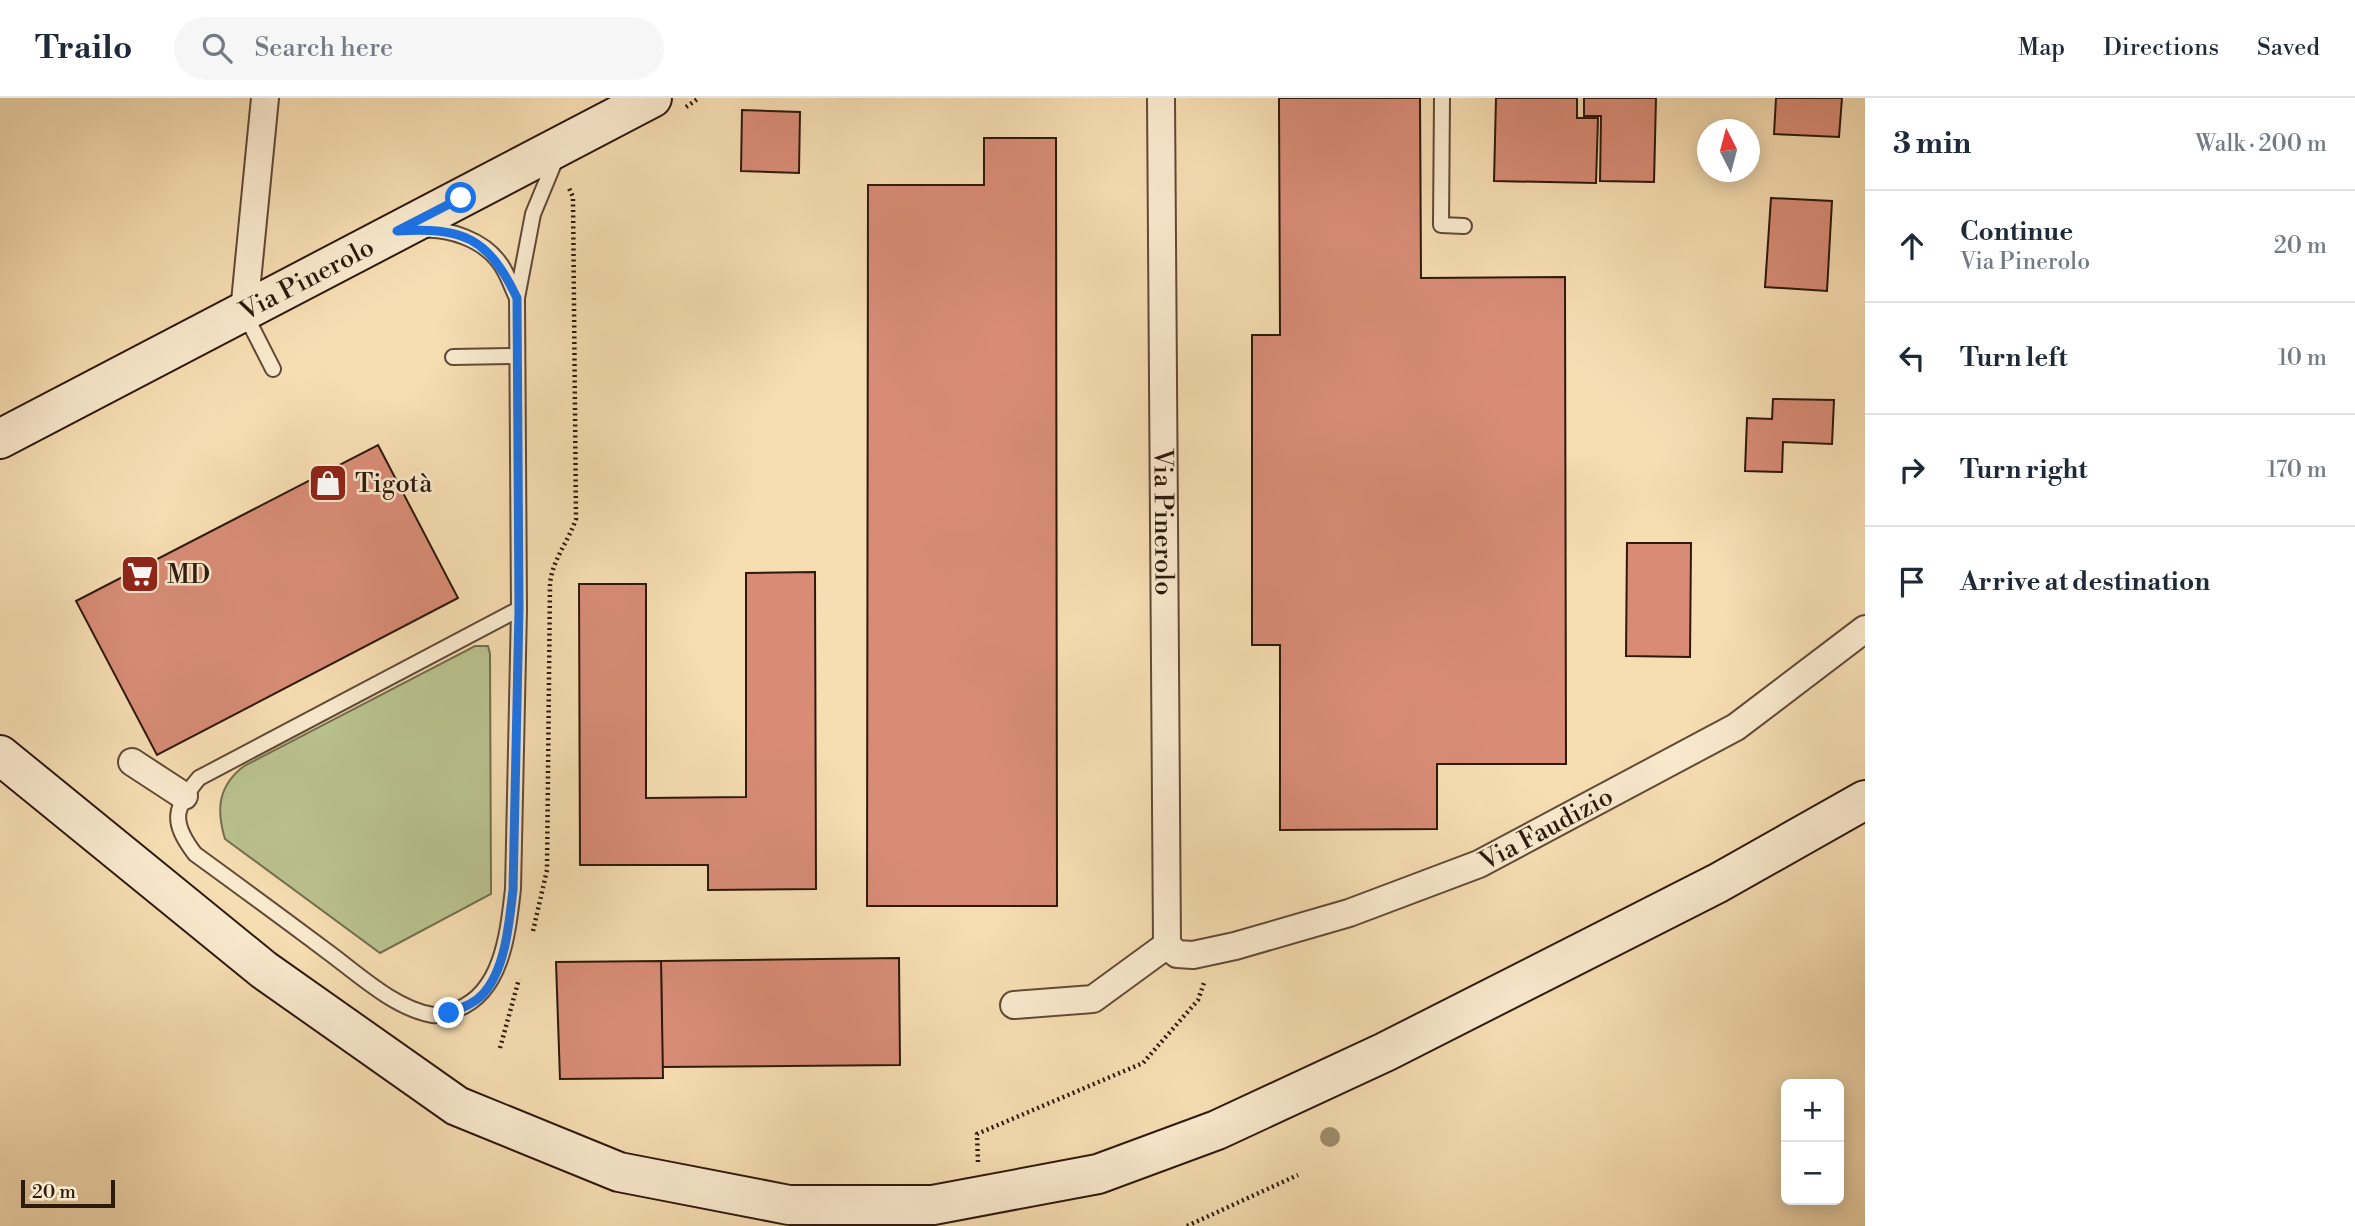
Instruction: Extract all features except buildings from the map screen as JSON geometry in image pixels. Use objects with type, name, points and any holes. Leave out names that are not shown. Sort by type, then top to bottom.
[{"type":"main road","name":"Via Pinerolo","points":[[0,439],[397,231],[568,169],[664,106]]},
{"type":"main road","points":[[0,755],[264,970],[457,1106],[619,1172],[789,1205],[933,1205],[1098,1174],[1217,1130],[1385,1052],[1718,883],[1865,800]]},
{"type":"street","points":[[244,312],[265,98]]},
{"type":"street","name":"Via Pinerolo","points":[[1161,98],[1167,945]]},
{"type":"street","name":"Via Faudizio","points":[[1205,953],[1349,913],[1479,864],[1736,726],[1865,629]]},
{"type":"street","points":[[132,762],[184,796]]},
{"type":"street","points":[[1014,1005],[1093,999],[1167,945],[1177,954],[1205,953]]},
{"type":"lane","points":[[1442,98],[1441,225],[1464,226]]},
{"type":"lane","points":[[519,609],[199,778],[184,796],[177,815],[180,834],[195,853],[376,987],[411,1008],[435,1016],[468,1005],[483,994],[496,970],[508,926],[513,890],[519,609],[517,298],[533,214],[568,169]]},
{"type":"lane","points":[[397,231],[437,229],[466,237],[498,261],[517,298]]},
{"type":"lane","points":[[244,312],[273,369]]},
{"type":"lane","points":[[453,357],[517,356]]},
{"type":"path","points":[[664,106],[699,98]]},
{"type":"path","points":[[562,192],[568,169]]},
{"type":"path","points":[[532,933],[547,870],[552,562],[564,548],[576,519],[573,197],[568,169]]},
{"type":"path","points":[[978,1172],[978,1134],[1143,1063],[1198,1000],[1205,953]]},
{"type":"path","points":[[500,1048],[521,972]]},
{"type":"path","points":[[1187,1226],[1298,1175]]},
{"type":"green space","points":[[475,646],[488,646],[490,654],[491,894],[380,953],[225,839],[221,799],[229,782],[244,766]]},
{"type":"place","name":"Tigotà","points":[[328,483]]},
{"type":"place","name":"MD","points":[[140,574]]},
{"type":"route","points":[[449,1013],[468,1005],[483,994],[496,970],[508,926],[513,890],[519,609],[517,298],[498,261],[466,237],[437,229],[397,231],[461,198]]}]
